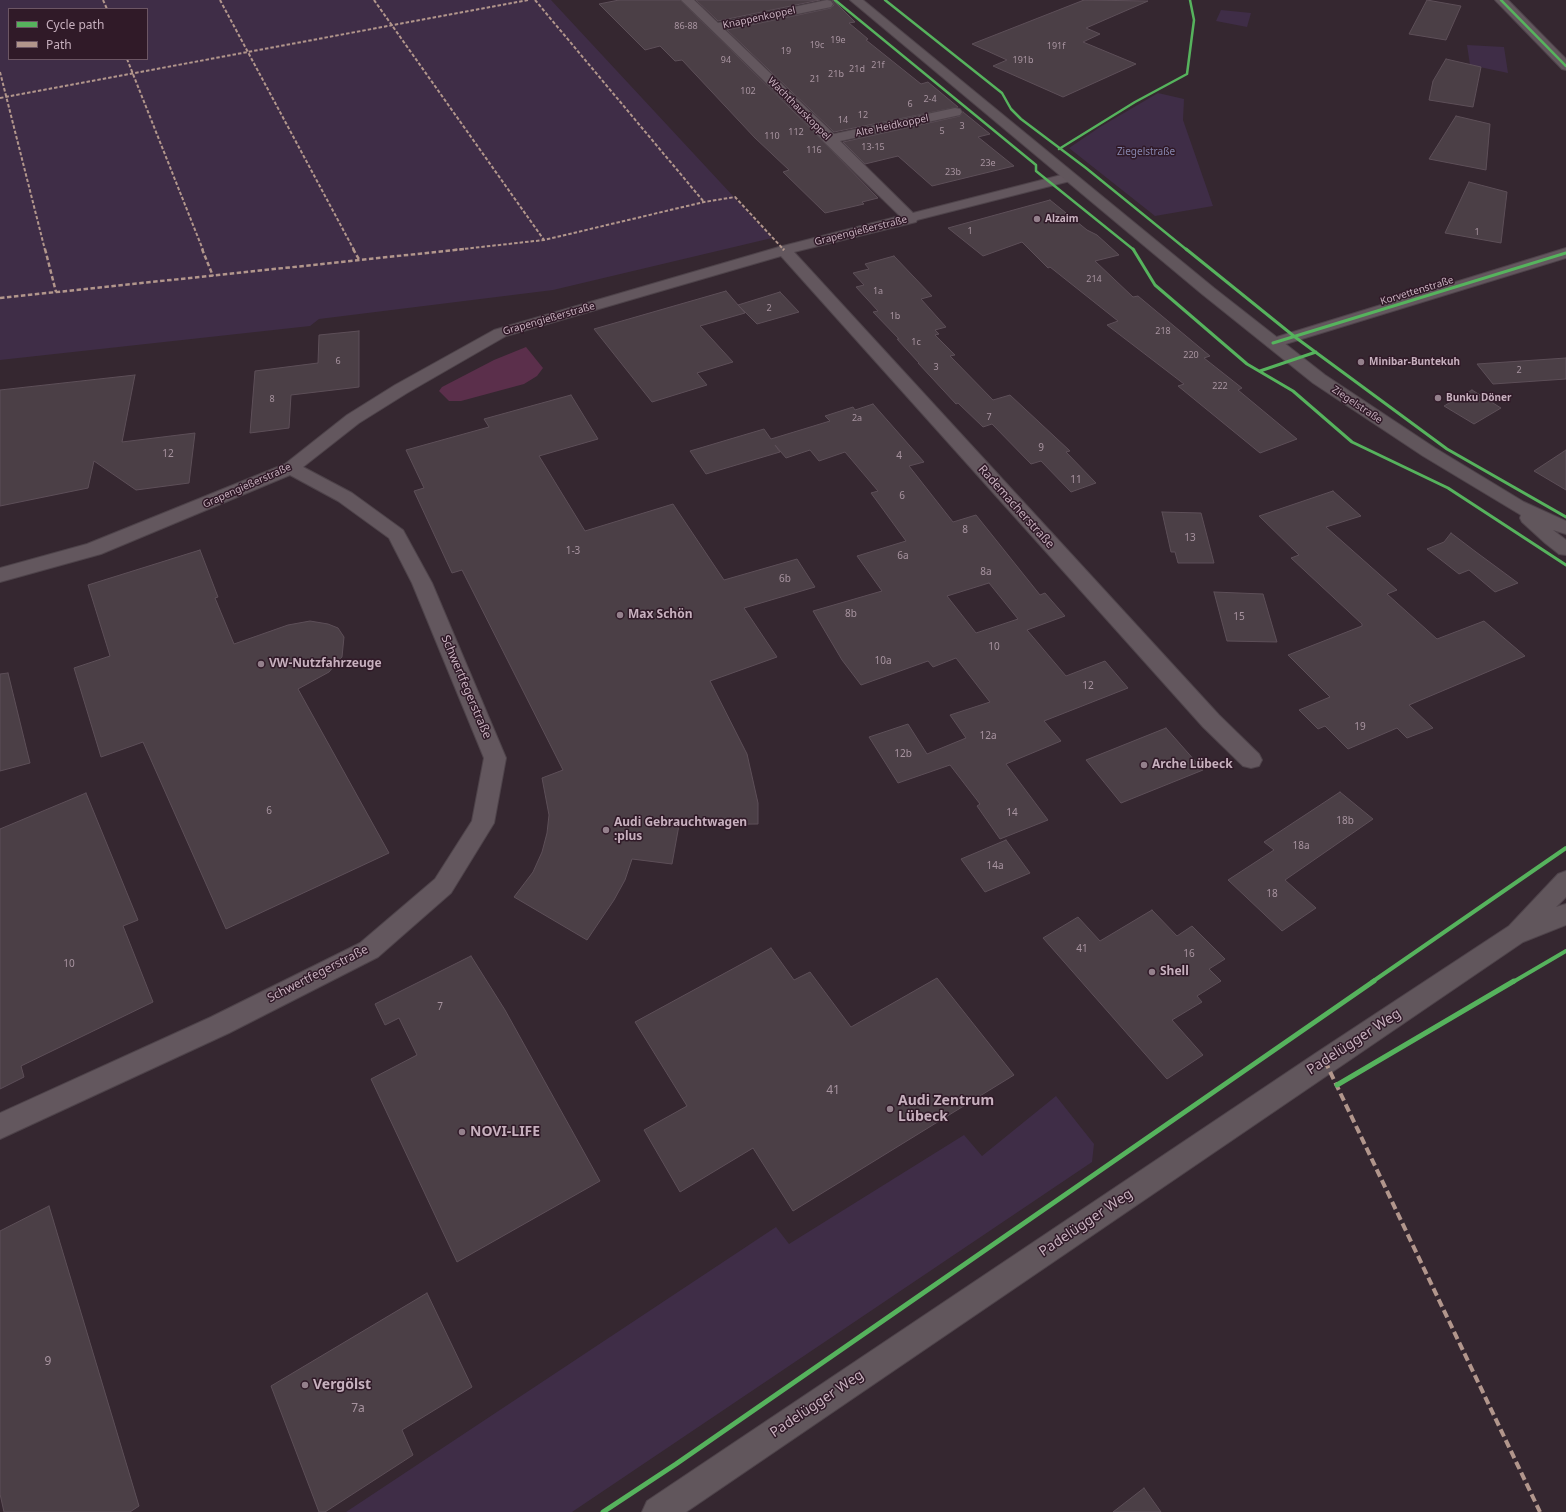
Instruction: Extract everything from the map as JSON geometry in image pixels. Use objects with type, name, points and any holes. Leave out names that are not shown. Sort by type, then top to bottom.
[{"type":"main road","name":"Ziegelstraße","points":[[856,0],[1069,177],[1318,378],[1373,416],[1517,506],[1566,528]]},
{"type":"main road","name":"Ziegelstraße","points":[[1517,506],[1552,539],[1566,548]]},
{"type":"main road","name":"Padelügger Weg","points":[[1514,935],[1566,881]]},
{"type":"main road","name":"Padelügger Weg","points":[[658,1512],[1514,935],[1566,914]]},
{"type":"street","name":"Wachthauskoppel","points":[[687,0],[799,107],[829,139],[911,219]]},
{"type":"street","points":[[1501,0],[1566,66]]},
{"type":"street","name":"Knappenkoppel","points":[[715,27],[827,4]]},
{"type":"street","name":"Alte Heidkoppel","points":[[829,139],[955,112]]},
{"type":"street","name":"Grapengießerstraße","points":[[0,575],[94,549],[207,504],[291,468],[353,419],[400,389],[500,333],[784,250],[911,219],[1069,177]]},
{"type":"street","name":"Rademacherstraße","points":[[784,250],[1211,721],[1251,760]]},
{"type":"street","name":"Korvettenstraße","points":[[1274,343],[1566,253]]},
{"type":"street","name":"Schwertfegerstraße","points":[[0,1126],[220,1025],[369,950],[443,886],[484,823],[495,758],[422,583],[396,534],[345,497],[291,468]]},
{"type":"green space","points":[[0,0],[551,0],[772,238],[553,290],[319,319],[310,326],[0,360]]},
{"type":"green space","points":[[1221,10],[1251,13],[1247,27],[1216,21]]},
{"type":"green space","points":[[1467,45],[1504,47],[1508,73],[1470,65]]},
{"type":"green space","name":"Ziegelstraße","points":[[1158,93],[1184,99],[1183,120],[1213,206],[1155,216],[1069,148],[1100,127]]},
{"type":"green space","points":[[1056,1096],[1094,1144],[1092,1162],[572,1512],[346,1512],[776,1227],[789,1244],[964,1135],[982,1156]]},
{"type":"shaded area","points":[[526,347],[543,368],[537,376],[524,384],[461,401],[449,401],[439,391],[442,387],[494,360]]},
{"type":"building","points":[[619,0],[680,0],[793,111],[878,198],[862,202],[864,204],[825,213],[783,172],[789,170],[755,138],[682,60],[675,61],[660,46],[645,50],[599,4]]},
{"type":"building","points":[[696,0],[820,0],[718,21]]},
{"type":"building","points":[[832,0],[855,22],[849,23],[868,39],[866,40],[921,84],[928,82],[958,107],[834,132],[727,30],[831,8],[834,5]]},
{"type":"building","points":[[1084,0],[1148,1],[1086,28],[1100,34],[1083,42],[1136,64],[1063,97],[993,66],[1007,60],[972,44]]},
{"type":"building","points":[[1427,0],[1461,6],[1446,40],[1409,34]]},
{"type":"building","points":[[1446,59],[1481,67],[1473,107],[1429,100],[1433,81]]},
{"type":"building","points":[[963,112],[990,134],[978,137],[1014,166],[932,186],[898,156],[865,164],[843,142],[960,116]]},
{"type":"building","points":[[1456,116],[1490,124],[1486,170],[1429,159]]},
{"type":"building","points":[[1469,182],[1507,192],[1501,243],[1445,233]]},
{"type":"building","points":[[1050,200],[1087,230],[1097,235],[1119,255],[1095,261],[1133,297],[1138,296],[1210,356],[1204,358],[1242,388],[1238,390],[1297,439],[1260,453],[1178,386],[1184,384],[1107,325],[1118,321],[1050,267],[1048,268],[1022,242],[983,256],[948,228]]},
{"type":"building","points":[[894,256],[932,296],[921,299],[946,327],[935,330],[939,334],[935,335],[955,355],[950,356],[993,400],[1010,395],[1070,451],[1066,452],[1096,483],[1071,492],[1041,461],[1031,464],[992,424],[983,427],[958,403],[956,404],[918,363],[897,339],[899,339],[873,312],[878,311],[856,287],[864,285],[853,273],[869,269],[865,264]]},
{"type":"building","points":[[726,291],[745,313],[700,326],[733,362],[697,373],[707,385],[652,402],[594,329]]},
{"type":"building","points":[[780,292],[799,312],[757,324],[738,305]]},
{"type":"building","points":[[359,331],[359,387],[291,395],[289,428],[250,433],[255,371],[318,363],[319,335]]},
{"type":"building","points":[[1566,358],[1566,379],[1493,384],[1477,364]]},
{"type":"building","points":[[135,375],[122,442],[195,433],[189,483],[136,490],[94,461],[88,488],[0,506],[0,390]]},
{"type":"building","points":[[1472,390],[1501,408],[1474,424],[1444,406]]},
{"type":"building","points":[[571,395],[598,439],[539,456],[585,531],[673,504],[724,580],[797,559],[815,587],[744,608],[777,657],[710,681],[747,754],[758,803],[758,824],[679,825],[672,864],[632,859],[625,880],[614,900],[587,940],[514,897],[533,872],[542,852],[547,833],[549,815],[542,778],[563,770],[462,570],[452,573],[414,491],[424,488],[406,450],[489,427],[484,419]]},
{"type":"building","points":[[873,404],[924,462],[909,466],[953,522],[976,515],[1040,595],[1045,593],[1065,616],[1027,630],[1066,676],[1105,661],[1128,688],[1044,721],[1061,741],[1006,764],[1048,820],[1000,839],[977,806],[980,804],[950,765],[898,783],[869,737],[908,724],[927,754],[966,738],[950,715],[990,702],[956,658],[933,667],[928,661],[861,685],[842,660],[813,611],[882,591],[857,556],[906,541],[871,493],[878,491],[845,452],[819,461],[810,450],[786,458],[775,445],[780,452],[706,474],[690,451],[764,429],[771,439],[830,421],[825,416],[853,407],[855,410]],"holes":[[[989,583],[1018,619],[976,633],[947,596]]]},
{"type":"building","points":[[1566,450],[1566,490],[1534,471]]},
{"type":"building","points":[[1333,491],[1361,516],[1326,527],[1397,590],[1387,594],[1437,639],[1484,621],[1525,656],[1409,705],[1433,728],[1407,738],[1397,728],[1348,749],[1325,726],[1318,729],[1299,710],[1330,697],[1288,655],[1362,626],[1362,624],[1291,558],[1299,555],[1259,516]]},
{"type":"building","points":[[1162,512],[1201,513],[1214,563],[1178,563],[1175,552],[1171,552]]},
{"type":"building","points":[[1451,533],[1518,583],[1495,592],[1469,570],[1459,574],[1427,549],[1444,542]]},
{"type":"building","points":[[200,550],[218,597],[215,598],[234,644],[288,625],[310,621],[328,624],[338,628],[344,637],[342,657],[329,672],[298,689],[389,853],[226,929],[143,742],[101,757],[74,668],[110,656],[88,585]]},
{"type":"building","points":[[1214,592],[1263,594],[1277,642],[1227,641]]},
{"type":"building","points":[[8,673],[30,763],[0,771],[0,674]]},
{"type":"building","name":"Arche Lübeck","points":[[1166,728],[1203,770],[1121,803],[1086,760]]},
{"type":"building","points":[[1340,792],[1373,819],[1285,880],[1316,908],[1282,931],[1228,880],[1274,850],[1264,842]]},
{"type":"building","points":[[86,793],[138,920],[123,926],[153,1002],[21,1066],[24,1077],[0,1089],[0,829]]},
{"type":"building","points":[[1006,840],[1030,873],[985,892],[961,859]]},
{"type":"building","points":[[1152,910],[1177,936],[1192,926],[1225,959],[1209,969],[1221,981],[1197,996],[1202,1002],[1172,1020],[1203,1055],[1167,1079],[1043,938],[1078,917],[1100,941]]},
{"type":"building","points":[[771,948],[794,980],[810,972],[851,1027],[937,978],[1014,1075],[793,1211],[753,1148],[680,1192],[644,1130],[687,1106],[635,1022]]},
{"type":"building","points":[[471,956],[505,1010],[600,1181],[457,1262],[371,1079],[417,1055],[399,1018],[385,1025],[375,1004]]},
{"type":"building","points":[[49,1206],[139,1506],[130,1512],[4,1512],[0,1494],[0,1231]]},
{"type":"building","points":[[427,1293],[472,1387],[402,1430],[413,1455],[325,1512],[319,1512],[271,1386]]},
{"type":"building","points":[[1144,1488],[1161,1512],[1113,1512]]},
{"type":"marked path","points":[[103,0],[107,8]]},
{"type":"marked path","points":[[220,0],[360,261]]},
{"type":"marked path","points":[[374,0],[544,240]]},
{"type":"marked path","points":[[0,98],[528,0]]},
{"type":"marked path","points":[[535,0],[704,202]]},
{"type":"marked path","points":[[127,60],[213,276]]},
{"type":"marked path","points":[[0,72],[56,292]]},
{"type":"marked path","points":[[0,298],[544,240],[704,202],[735,197],[784,250]]},
{"type":"marked path","points":[[1325,1061],[1540,1512]]},
{"type":"cycle path","points":[[835,0],[1036,165],[1036,171],[1133,248],[1155,285],[1247,364],[1293,391],[1352,442],[1448,488],[1566,565]]},
{"type":"cycle path","points":[[885,0],[1002,93],[1011,109],[1021,119],[1086,168],[1295,337],[1447,449],[1566,517]]},
{"type":"cycle path","points":[[1059,149],[1135,102],[1187,74],[1194,20],[1190,0]]},
{"type":"cycle path","points":[[1501,0],[1566,66]]},
{"type":"cycle path","points":[[1273,343],[1566,253]]},
{"type":"cycle path","points":[[1260,371],[1316,352]]},
{"type":"cycle path","points":[[603,1512],[676,1464],[1566,848]]},
{"type":"cycle path","points":[[1337,1085],[1566,951]]},
{"type":"place","name":"Alzaim","points":[[1037,219]]},
{"type":"place","name":"Minibar-Buntekuh","points":[[1361,362]]},
{"type":"place","name":"Bunku Döner","points":[[1438,398]]},
{"type":"place","name":"Max Schön","points":[[620,615]]},
{"type":"place","name":"VW-Nutzfahrzeuge","points":[[261,664]]},
{"type":"place","name":"Arche Lübeck","points":[[1144,765]]},
{"type":"place","name":"Audi Gebrauchtwagen :plus","points":[[606,830]]},
{"type":"place","name":"Shell","points":[[1152,972]]},
{"type":"place","name":"Audi Zentrum Lübeck","points":[[890,1109]]},
{"type":"place","name":"NOVI-LIFE","points":[[462,1132]]},
{"type":"place","name":"Vergölst","points":[[305,1385]]}]
